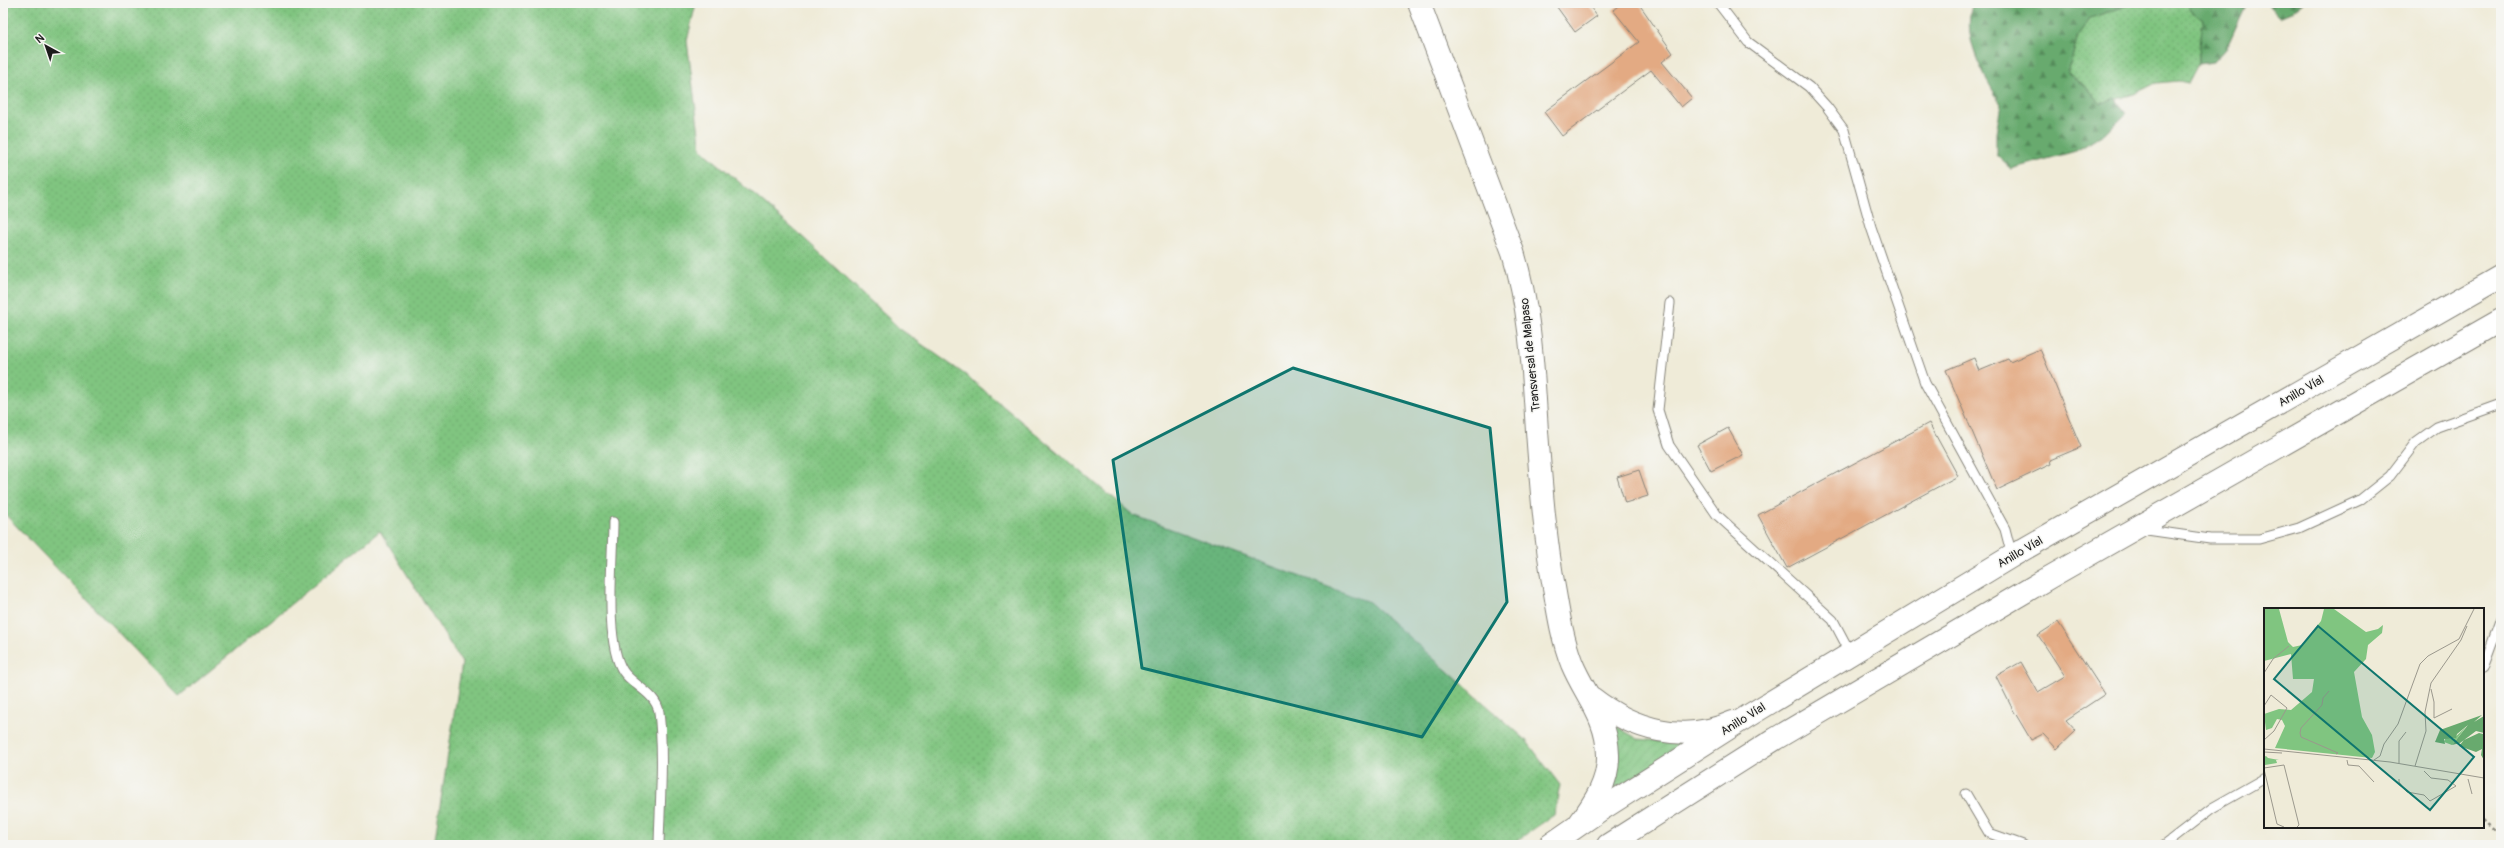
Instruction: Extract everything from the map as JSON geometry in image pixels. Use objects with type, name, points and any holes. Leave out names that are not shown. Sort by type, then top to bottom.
[{"type":"main road","name":"Transversal de Malpaso","points":[[1419,3],[1513,252],[1523,285],[1531,338],[1540,472],[1554,592],[1565,643],[1573,665],[1600,714],[1607,735],[1608,757],[1605,780],[1596,801],[1578,826]]},
{"type":"main road","name":"Anillo Víal","points":[[1550,845],[1748,716],[1851,655],[2012,556],[2501,276]]},
{"type":"main road","points":[[1608,845],[1782,735],[2501,320]]},
{"type":"main road","name":"Transversal de Malpaso","points":[[1588,694],[1611,712],[1636,725],[1664,732],[1693,733],[1722,727],[1748,716]]},
{"type":"lane","points":[[1718,3],[1748,42],[1809,87],[1827,107],[1844,130],[1871,227],[1925,383],[2005,530],[2012,556]]},
{"type":"lane","points":[[1670,303],[1658,410],[1669,445],[1717,515],[1833,620],[1851,655]]},
{"type":"lane","points":[[2137,529],[2210,539],[2252,539],[2299,528],[2360,500],[2390,476],[2416,442],[2437,427],[2501,404]]},
{"type":"lane","points":[[613,522],[612,639],[623,672],[644,689],[658,710],[661,778],[659,845]]},
{"type":"lane","points":[[2484,665],[2501,619]]},
{"type":"lane","points":[[2164,845],[2212,808],[2264,779]]},
{"type":"lane","points":[[1966,794],[1989,833],[2023,845]]},
{"type":"path","points":[[2484,821],[2501,836]]},
{"type":"highlighted area","points":[[1293,368],[1490,428],[1507,602],[1422,737],[1142,668],[1113,460]]},
{"type":"green space","points":[[3,3],[696,3],[687,41],[701,149],[807,241],[900,329],[967,376],[1133,515],[1369,602],[1525,739],[1560,785],[1554,815],[1510,845],[434,845],[462,663],[380,531],[179,696],[3,512]]},
{"type":"green space","points":[[1973,3],[2135,3],[2090,18],[2078,35],[2068,73],[2087,88],[2100,104],[2115,98],[2126,113],[2106,133],[2076,151],[2011,169],[1996,155],[1996,133],[2001,104],[1981,69],[1972,43],[1970,16]]},
{"type":"green space","points":[[2135,3],[2188,3],[2191,10],[2203,19],[2198,64],[2188,83],[2179,81],[2156,83],[2134,94],[2100,104],[2087,88],[2068,73],[2078,35],[2090,18]]},
{"type":"green space","points":[[2188,3],[2247,3],[2226,49],[2214,62],[2198,64],[2203,19],[2191,10]]},
{"type":"green space","points":[[2269,3],[2303,3],[2291,12],[2279,17],[2269,6]]},
{"type":"green space","points":[[1613,724],[1638,739],[1670,742],[1705,734],[1606,794],[1614,775],[1618,760],[1618,745]]},
{"type":"building","points":[[1554,3],[1587,3],[1597,16],[1575,32]]},
{"type":"building","points":[[1622,3],[1638,3],[1644,11],[1673,53],[1662,62],[1692,98],[1681,107],[1651,70],[1562,136],[1544,112],[1639,42],[1613,10]]},
{"type":"building","points":[[2040,349],[2081,447],[2050,460],[2051,464],[1997,490],[1946,370],[1974,358],[1979,371],[2008,359],[2010,362]]},
{"type":"building","points":[[1929,423],[1958,476],[1787,568],[1758,515]]},
{"type":"building","points":[[1728,428],[1743,455],[1711,471],[1697,445]]},
{"type":"building","points":[[1639,470],[1648,496],[1625,503],[1617,477]]},
{"type":"building","points":[[2058,622],[2105,694],[2066,720],[2076,731],[2057,749],[2043,734],[2031,740],[2012,708],[1996,676],[2021,662],[2038,692],[2065,676],[2038,635]]}]
